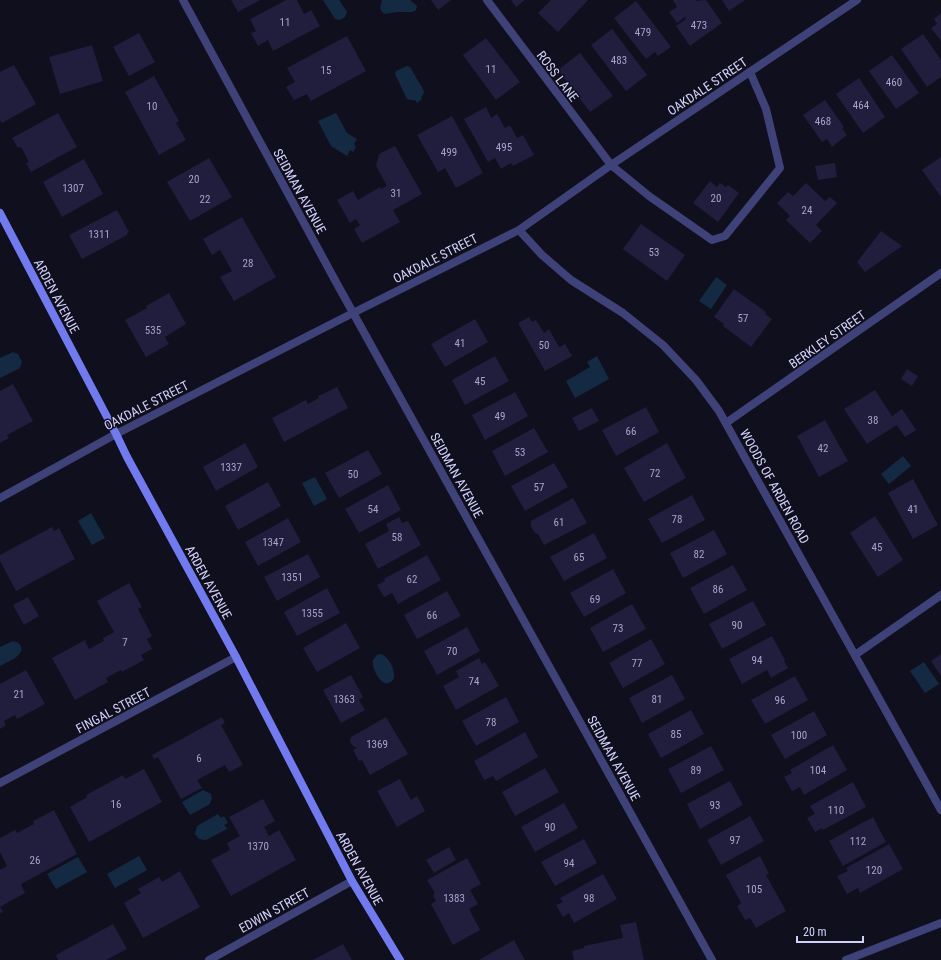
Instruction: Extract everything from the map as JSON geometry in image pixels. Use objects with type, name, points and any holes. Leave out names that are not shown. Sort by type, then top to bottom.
[{"type":"street","name":"SEIDMAN AVENUE","points":[[183,0],[353,313],[712,960]]},
{"type":"street","name":"ROSS LANE","points":[[487,0],[611,165],[649,196],[712,240],[725,236],[780,168],[766,109],[750,72]]},
{"type":"street","name":"OAKDALE STREET","points":[[0,498],[116,434],[518,230],[611,165],[857,0]]},
{"type":"street","name":"ARDEN AVENUE","points":[[0,213],[127,457],[236,657],[352,881],[400,960]]},
{"type":"street","name":"WOODS OF ARDEN ROAD","points":[[518,230],[542,255],[571,280],[623,313],[663,345],[696,380],[726,424],[941,810]]},
{"type":"street","name":"BERKLEY STREET","points":[[726,424],[941,273]]},
{"type":"street","points":[[855,655],[941,595]]},
{"type":"street","name":"FINGAL STREET","points":[[0,783],[236,657]]},
{"type":"street","name":"EDWIN STREET","points":[[209,960],[352,881]]},
{"type":"street","points":[[846,960],[941,923]]},
{"type":"water","points":[[323,0],[339,0],[347,12],[345,17],[340,20],[335,19]]},
{"type":"water","points":[[382,0],[410,0],[417,6],[416,10],[412,12],[385,14],[380,8]]},
{"type":"water","points":[[407,66],[410,67],[424,91],[421,97],[422,99],[417,103],[415,100],[407,99],[395,74],[396,71]]},
{"type":"water","points":[[336,113],[347,133],[357,139],[354,144],[356,147],[353,152],[350,150],[347,156],[331,146],[318,121]]},
{"type":"water","points":[[716,277],[727,285],[711,309],[699,301]]},
{"type":"water","points":[[13,352],[18,354],[22,362],[20,368],[0,378],[0,358]]},
{"type":"water","points":[[597,356],[609,379],[575,398],[566,381],[590,367],[587,362]]},
{"type":"water","points":[[903,456],[911,466],[889,484],[881,474]]},
{"type":"water","points":[[315,477],[327,499],[314,506],[302,483]]},
{"type":"water","points":[[91,513],[105,538],[92,545],[78,521]]},
{"type":"water","points":[[13,641],[21,646],[20,653],[18,656],[0,666],[0,647]]},
{"type":"water","points":[[381,654],[387,658],[394,671],[394,678],[387,683],[379,679],[374,669],[373,660],[377,655]]},
{"type":"water","points":[[924,662],[939,684],[925,693],[910,671]]},
{"type":"water","points":[[203,790],[211,794],[212,799],[210,804],[190,815],[182,802]]},
{"type":"water","points":[[218,814],[221,818],[224,816],[228,823],[224,825],[227,829],[206,840],[199,839],[195,834],[197,826]]},
{"type":"water","points":[[139,856],[147,870],[115,888],[107,874]]},
{"type":"water","points":[[78,857],[87,872],[56,889],[47,874]]},
{"type":"building","points":[[231,0],[260,0],[238,12]]},
{"type":"building","points":[[286,0],[297,0],[304,14],[311,10],[320,26],[273,51],[268,40],[258,46],[251,33],[256,31],[250,19]]},
{"type":"building","points":[[431,0],[451,0],[438,10]]},
{"type":"building","points":[[511,0],[525,0],[516,7]]},
{"type":"building","points":[[551,0],[588,0],[558,32],[538,13]]},
{"type":"building","points":[[673,0],[706,0],[722,23],[690,46],[676,26],[686,19],[685,17],[677,23],[669,12],[677,7]]},
{"type":"building","points":[[722,0],[745,0],[729,11]]},
{"type":"building","points":[[636,1],[671,47],[658,56],[655,52],[646,59],[614,18]]},
{"type":"building","points":[[941,13],[941,41],[931,28],[937,24],[934,19]]},
{"type":"building","points":[[612,29],[647,75],[626,91],[591,45]]},
{"type":"building","points":[[139,33],[155,62],[129,76],[113,47]]},
{"type":"building","points":[[923,34],[941,60],[941,77],[927,87],[901,49]]},
{"type":"building","points":[[347,36],[366,71],[311,101],[307,94],[294,100],[286,87],[295,82],[287,68]]},
{"type":"building","points":[[486,38],[520,82],[496,100],[463,55]]},
{"type":"building","points":[[92,45],[103,81],[60,94],[49,57]]},
{"type":"building","points":[[580,53],[613,96],[590,112],[558,70]]},
{"type":"building","points":[[892,55],[919,93],[896,109],[869,71]]},
{"type":"building","points":[[14,65],[36,104],[2,123],[0,120],[0,72]]},
{"type":"building","points":[[154,76],[179,121],[176,123],[186,140],[159,155],[125,92]]},
{"type":"building","points":[[859,78],[885,117],[863,133],[836,94]]},
{"type":"building","points":[[825,100],[844,127],[842,128],[847,135],[832,147],[827,139],[822,142],[803,115]]},
{"type":"building","points":[[486,107],[491,118],[497,114],[505,128],[510,125],[517,138],[523,135],[534,155],[513,166],[511,163],[501,169],[495,158],[488,162],[464,119]]},
{"type":"building","points":[[58,113],[77,147],[31,172],[26,163],[29,162],[21,147],[18,148],[12,138]]},
{"type":"building","points":[[452,116],[483,173],[456,188],[445,168],[438,172],[417,135]]},
{"type":"building","points":[[395,146],[422,194],[393,210],[400,222],[362,243],[354,229],[360,225],[356,219],[350,223],[337,200],[353,191],[358,200],[380,187],[381,189],[387,186],[376,166],[379,154]]},
{"type":"building","points":[[941,157],[941,197],[922,170]]},
{"type":"building","points":[[209,158],[232,197],[190,221],[167,182]]},
{"type":"building","points":[[84,159],[103,194],[62,217],[43,182]]},
{"type":"building","points":[[835,163],[837,177],[818,180],[815,166]]},
{"type":"building","points":[[710,181],[717,187],[720,183],[726,187],[728,185],[739,193],[718,222],[693,203]]},
{"type":"building","points":[[806,183],[825,201],[830,197],[837,203],[816,225],[822,231],[810,243],[786,220],[790,216],[777,203],[788,192],[793,196]]},
{"type":"building","points":[[117,210],[129,232],[127,235],[82,259],[69,235]]},
{"type":"building","points":[[242,217],[276,277],[234,301],[220,277],[232,271],[220,250],[212,255],[203,239]]},
{"type":"building","points":[[641,224],[685,255],[667,281],[623,249]]},
{"type":"building","points":[[881,231],[902,246],[865,272],[857,262]]},
{"type":"building","points":[[734,289],[766,312],[765,314],[772,319],[751,347],[723,326],[724,324],[714,317]]},
{"type":"building","points":[[169,293],[186,324],[165,337],[169,344],[146,357],[125,320],[147,308],[146,306]]},
{"type":"building","points":[[529,317],[532,322],[536,320],[544,333],[549,329],[559,347],[565,344],[572,356],[545,371],[518,323]]},
{"type":"building","points":[[475,319],[488,342],[445,367],[431,344]]},
{"type":"building","points":[[495,356],[509,381],[465,405],[452,380]]},
{"type":"building","points":[[907,369],[918,376],[912,386],[901,379]]},
{"type":"building","points":[[13,384],[33,421],[7,435],[9,438],[0,443],[0,391]]},
{"type":"building","points":[[337,387],[348,408],[284,442],[272,418],[306,400],[308,404],[319,398],[318,396]]},
{"type":"building","points":[[875,390],[892,416],[902,409],[916,430],[905,437],[897,425],[867,444],[844,409]]},
{"type":"building","points":[[515,392],[528,416],[485,440],[472,415]]},
{"type":"building","points":[[646,407],[659,432],[616,456],[602,430]]},
{"type":"building","points":[[592,408],[599,421],[579,431],[572,418]]},
{"type":"building","points":[[825,420],[848,461],[819,477],[797,436]]},
{"type":"building","points":[[534,428],[548,452],[505,476],[492,451]]},
{"type":"building","points":[[245,443],[258,467],[216,491],[203,467]]},
{"type":"building","points":[[667,443],[686,478],[644,502],[624,468]]},
{"type":"building","points":[[368,450],[382,474],[339,498],[325,473]]},
{"type":"building","points":[[554,463],[568,487],[525,511],[511,486]]},
{"type":"building","points":[[913,479],[938,525],[913,539],[888,493]]},
{"type":"building","points":[[268,482],[281,506],[238,530],[225,506]]},
{"type":"building","points":[[388,485],[401,510],[359,533],[345,509]]},
{"type":"building","points":[[692,495],[705,520],[662,543],[648,519]]},
{"type":"building","points":[[573,498],[587,523],[544,545],[538,534],[535,533],[531,527],[531,521]]},
{"type":"building","points":[[875,516],[903,560],[878,577],[850,533]]},
{"type":"building","points":[[399,517],[402,523],[408,521],[421,545],[378,569],[365,544],[389,531],[386,524]]},
{"type":"building","points":[[288,518],[301,542],[258,566],[245,542]]},
{"type":"building","points":[[52,527],[54,531],[59,528],[75,559],[16,591],[0,561],[0,555]]},
{"type":"building","points":[[714,530],[727,554],[683,578],[670,553]]},
{"type":"building","points":[[594,533],[607,558],[564,581],[550,557]]},
{"type":"building","points":[[308,554],[320,577],[277,601],[264,577]]},
{"type":"building","points":[[427,555],[441,580],[398,604],[392,593],[384,597],[377,585],[385,581],[384,579]]},
{"type":"building","points":[[733,565],[747,590],[704,614],[690,588]]},
{"type":"building","points":[[613,569],[626,593],[584,617],[570,593]]},
{"type":"building","points":[[129,583],[142,607],[138,609],[152,636],[147,639],[152,649],[141,655],[144,660],[122,672],[121,670],[106,678],[108,682],[75,700],[52,658],[85,640],[89,649],[104,641],[103,638],[114,632],[97,601]]},
{"type":"building","points":[[327,588],[340,613],[297,636],[284,612]]},
{"type":"building","points":[[447,591],[461,616],[417,639],[404,615]]},
{"type":"building","points":[[28,597],[39,616],[24,625],[13,605]]},
{"type":"building","points":[[753,601],[766,625],[722,649],[709,624]]},
{"type":"building","points":[[632,604],[646,629],[603,652],[590,628]]},
{"type":"building","points":[[346,623],[360,648],[317,672],[303,648]]},
{"type":"building","points":[[467,627],[480,651],[437,675],[424,651]]},
{"type":"building","points":[[772,636],[788,668],[771,678],[767,670],[742,684],[729,659]]},
{"type":"building","points":[[651,639],[665,664],[623,688],[609,663]]},
{"type":"building","points":[[941,654],[941,676],[931,661]]},
{"type":"building","points":[[479,658],[482,664],[485,662],[499,686],[456,710],[443,686],[459,677],[456,671]]},
{"type":"building","points":[[26,670],[45,704],[17,719],[15,715],[4,721],[6,725],[0,729],[0,684]]},
{"type":"building","points":[[351,675],[363,697],[359,700],[365,710],[341,723],[323,690]]},
{"type":"building","points":[[672,675],[685,699],[642,723],[629,698]]},
{"type":"building","points":[[795,676],[808,700],[765,724],[751,700]]},
{"type":"building","points":[[506,697],[519,722],[476,746],[462,721]]},
{"type":"building","points":[[691,710],[704,734],[661,758],[648,734]]},
{"type":"building","points":[[814,711],[827,735],[785,759],[771,735]]},
{"type":"building","points":[[222,717],[225,723],[221,725],[243,765],[229,772],[225,765],[197,780],[202,788],[181,799],[158,757],[154,759],[152,755]]},
{"type":"building","points":[[386,717],[408,754],[370,775],[362,760],[359,761],[353,750],[357,748],[350,742],[351,737]]},
{"type":"building","points":[[525,732],[538,757],[496,781],[493,776],[484,780],[474,761]]},
{"type":"building","points":[[833,745],[847,770],[804,795],[800,787],[792,791],[784,777],[792,773],[790,770]]},
{"type":"building","points":[[711,746],[724,770],[681,793],[668,769]]},
{"type":"building","points":[[545,768],[559,792],[515,816],[502,792]]},
{"type":"building","points":[[144,769],[162,802],[89,842],[70,807],[87,797],[86,795],[123,775],[125,779]]},
{"type":"building","points":[[400,779],[411,800],[417,796],[425,811],[397,827],[377,791]]},
{"type":"building","points":[[730,781],[743,805],[700,829],[687,804]]},
{"type":"building","points":[[853,782],[866,807],[823,830],[822,828],[815,832],[807,818],[815,814],[810,806]]},
{"type":"building","points":[[263,799],[275,821],[264,827],[269,836],[279,830],[296,860],[231,896],[211,860],[230,850],[227,843],[240,836],[229,817]]},
{"type":"building","points":[[564,803],[578,828],[535,852],[521,827]]},
{"type":"building","points":[[54,810],[77,854],[21,884],[25,893],[0,907],[0,870],[7,866],[0,852],[0,838],[15,830],[17,833],[34,824],[33,821]]},
{"type":"building","points":[[750,816],[764,841],[721,865],[707,840]]},
{"type":"building","points":[[873,817],[886,842],[843,866],[829,841]]},
{"type":"building","points":[[584,839],[597,863],[555,886],[541,862]]},
{"type":"building","points":[[889,844],[903,869],[860,893],[858,888],[847,894],[837,876],[848,871],[846,868]]},
{"type":"building","points":[[449,847],[456,860],[434,873],[426,860]]},
{"type":"building","points":[[760,856],[769,874],[766,875],[786,911],[756,928],[750,918],[745,920],[737,906],[741,903],[726,875]]},
{"type":"building","points":[[467,858],[481,884],[470,890],[478,904],[469,909],[480,930],[453,945],[431,904],[436,901],[433,895],[435,893],[427,880]]},
{"type":"building","points":[[180,871],[200,907],[143,938],[124,903],[141,893],[138,889],[159,877],[162,882]]},
{"type":"building","points":[[603,874],[617,899],[574,923],[569,913],[563,917],[556,905],[563,902],[560,898]]},
{"type":"building","points":[[636,922],[644,960],[574,960],[572,951],[584,948],[584,946],[623,938],[620,925]]},
{"type":"building","points":[[113,924],[127,949],[106,960],[58,960],[56,955]]},
{"type":"building","points":[[514,940],[525,960],[479,960]]},
{"type":"building","points":[[343,944],[352,960],[313,960]]}]
